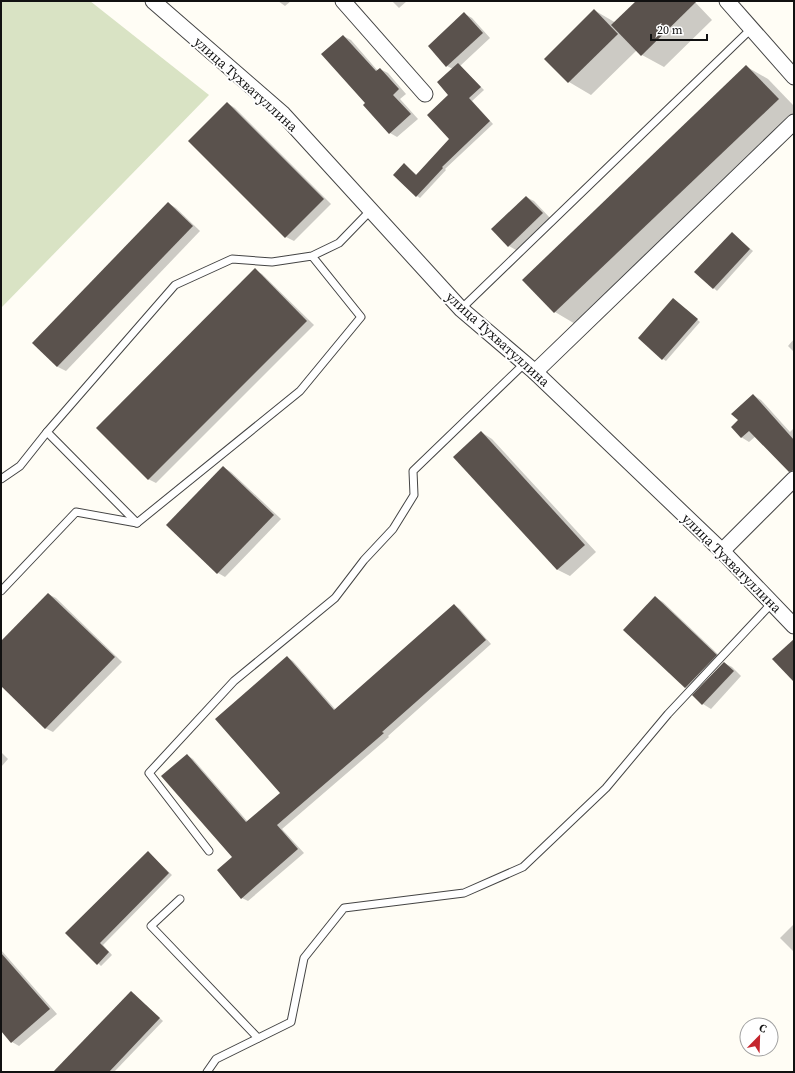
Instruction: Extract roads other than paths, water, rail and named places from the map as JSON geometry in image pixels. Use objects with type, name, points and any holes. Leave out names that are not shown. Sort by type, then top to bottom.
[{"type":"street","name":"улица Тухватуллина","points":[[153,1],[283,114],[461,309],[530,367],[722,551],[794,626]]},
{"type":"street","points":[[343,1],[425,94]]},
{"type":"street","points":[[727,1],[794,77]]},
{"type":"street","points":[[530,367],[794,122]]},
{"type":"street","points":[[722,551],[794,479]]},
{"type":"lane","points":[[461,309],[751,29]]},
{"type":"lane","points":[[1,479],[20,466],[47,432],[175,285],[232,259],[272,262],[312,256],[339,243],[371,210]]},
{"type":"lane","points":[[1,591],[76,512],[137,523],[300,391],[361,317],[312,256]]},
{"type":"lane","points":[[209,851],[149,773],[234,681],[335,598],[364,560],[393,529],[414,495],[413,471],[530,367]]},
{"type":"lane","points":[[47,432],[137,523]]},
{"type":"lane","points":[[207,1072],[216,1059],[291,1022],[304,958],[344,908],[464,893],[523,867],[606,788],[668,714],[772,603]]},
{"type":"lane","points":[[180,899],[151,926],[258,1038]]}]
